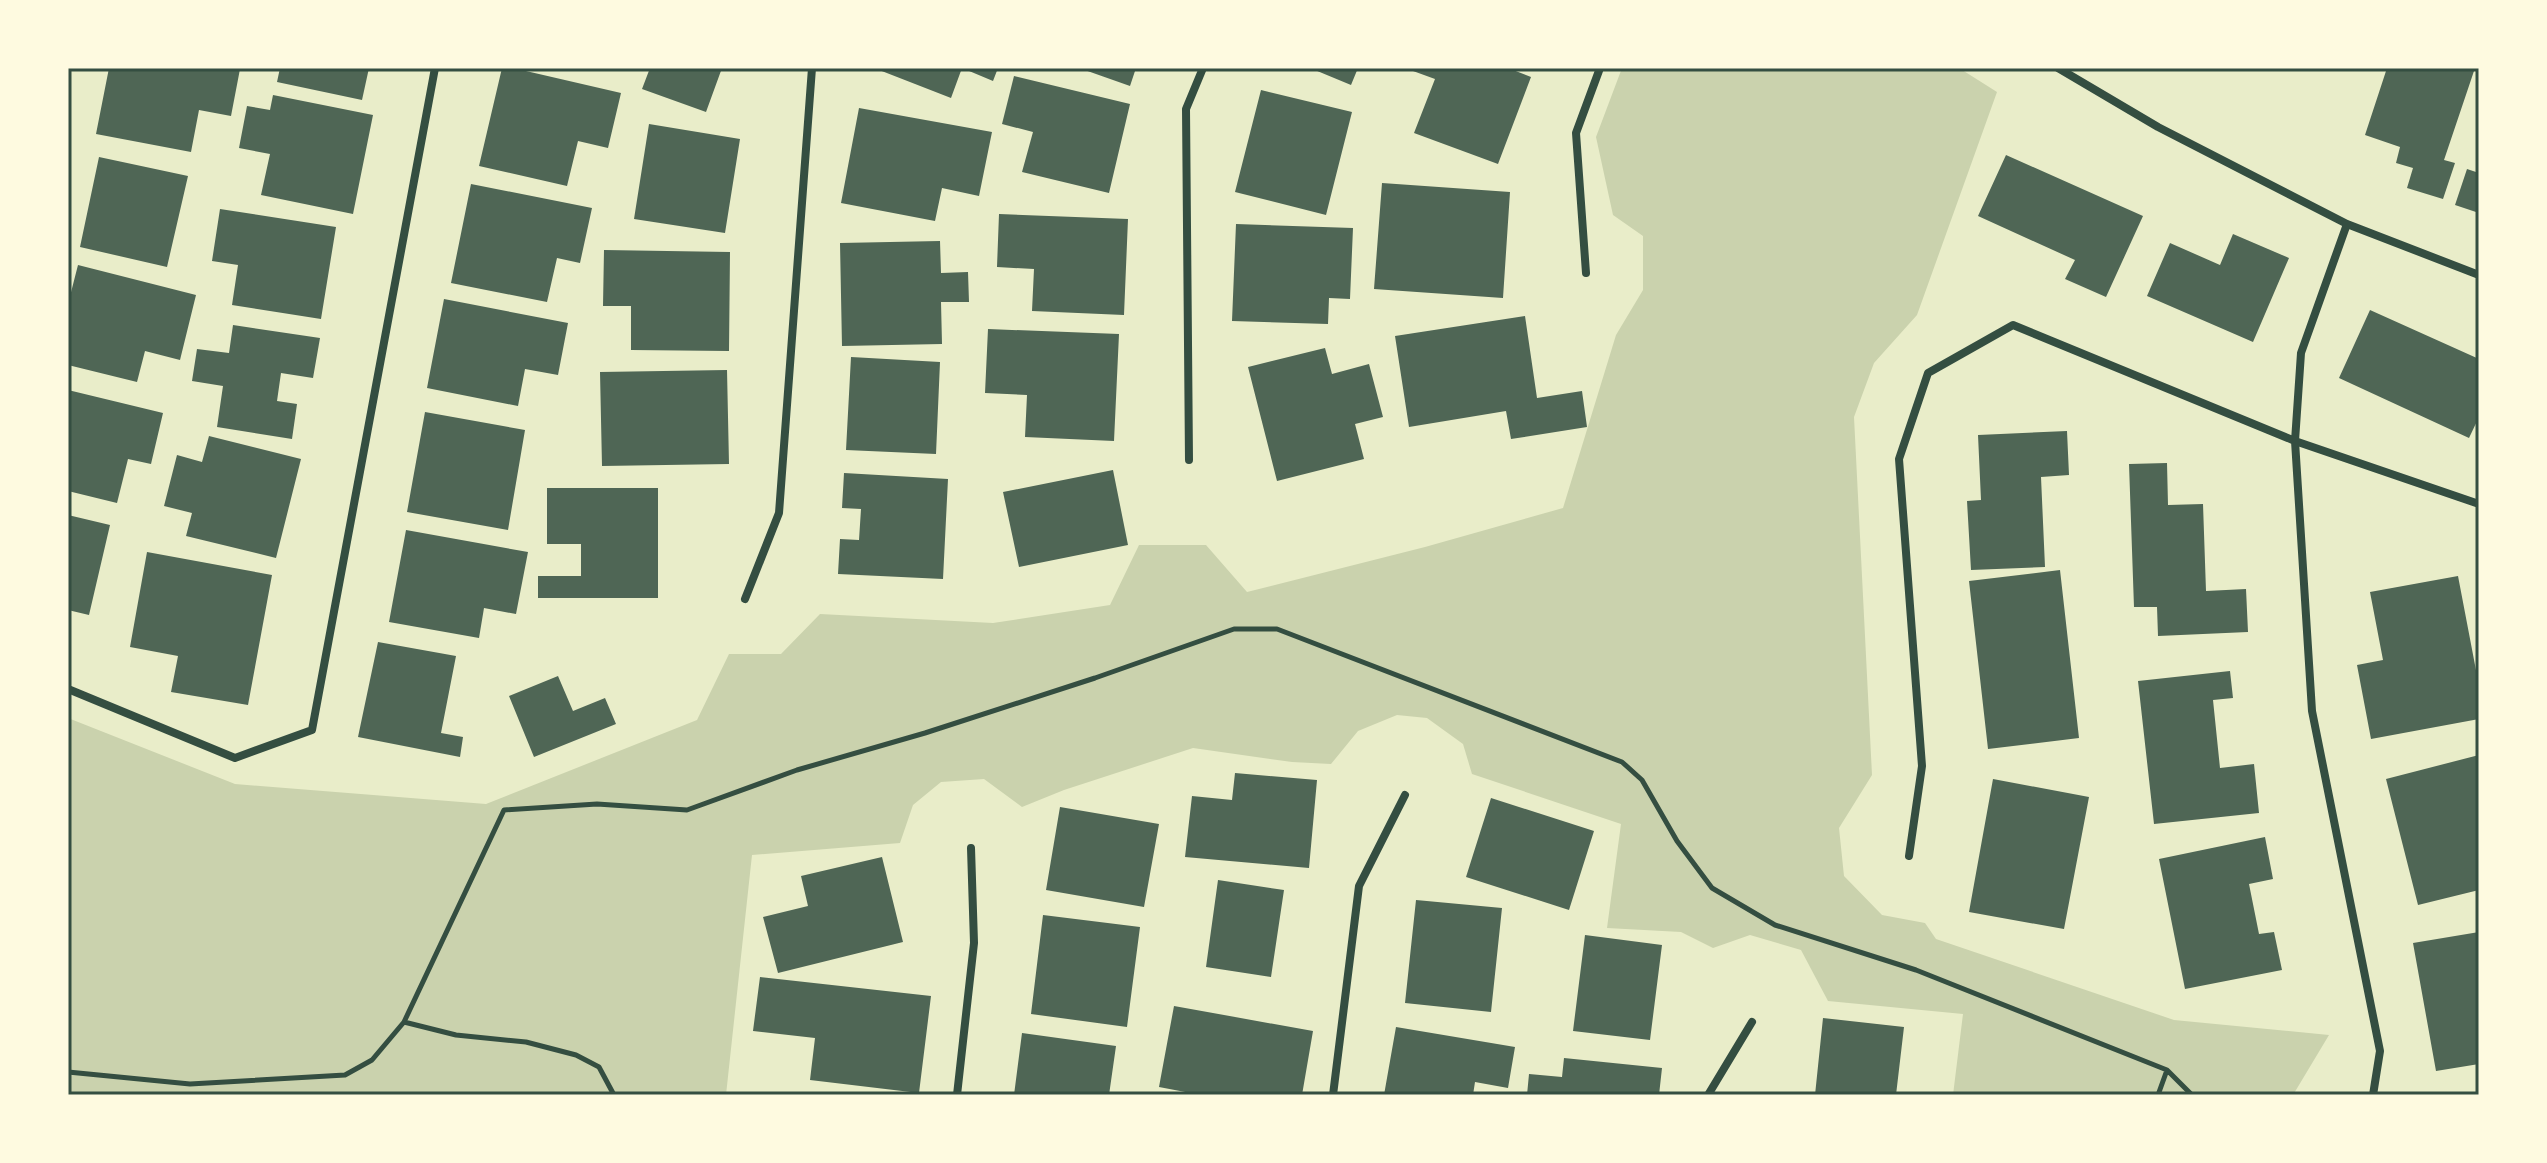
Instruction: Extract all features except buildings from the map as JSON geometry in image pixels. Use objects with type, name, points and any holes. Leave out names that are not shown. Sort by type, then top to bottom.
[{"type":"street","points":[[68,689],[235,758],[312,730],[435,68]]},
{"type":"street","points":[[745,599],[779,513],[812,68]]},
{"type":"street","points":[[1189,460],[1186,109],[1203,68]]},
{"type":"street","points":[[1586,273],[1576,133],[1600,68]]},
{"type":"street","points":[[2058,68],[2158,127],[2347,224],[2479,275]]},
{"type":"street","points":[[2347,224],[2301,353],[2295,441],[2312,711],[2380,1051],[2373,1095]]},
{"type":"street","points":[[1909,856],[1922,766],[1899,459],[1928,373],[2013,325],[2295,441],[2479,504]]},
{"type":"street","points":[[1333,1095],[1359,886],[1405,795]]},
{"type":"street","points":[[957,1095],[974,943],[971,848]]},
{"type":"street","points":[[1708,1095],[1752,1022]]},
{"type":"path","points":[[68,1072],[190,1084],[345,1075],[372,1060],[404,1022],[504,810],[597,804],[687,810],[797,770],[925,733],[1234,629],[1277,629],[1622,762],[1642,780],[1677,841],[1712,888],[1775,925],[1916,970],[2167,1070],[2192,1095]]},
{"type":"path","points":[[404,1022],[456,1035],[526,1042],[576,1055],[599,1067],[614,1095]]},
{"type":"path","points":[[2158,1095],[2167,1070]]},
{"type":"green space","points":[[1622,68],[1959,68],[1997,92],[1917,315],[1874,363],[1854,417],[1872,775],[1839,828],[1844,876],[1882,915],[1925,923],[1936,939],[2174,1020],[2329,1035],[2293,1095],[1953,1095],[1963,1014],[1828,1001],[1801,950],[1750,935],[1713,948],[1681,932],[1607,928],[1621,824],[1472,774],[1463,744],[1427,718],[1397,715],[1358,731],[1331,764],[1292,762],[1193,748],[1022,807],[984,779],[941,782],[913,805],[900,843],[752,855],[726,1095],[68,1095],[68,718],[235,784],[486,804],[697,720],[729,654],[781,654],[820,614],[993,623],[1110,605],[1139,545],[1206,545],[1247,592],[1563,508],[1616,335],[1643,290],[1643,236],[1613,215],[1596,137]]}]
